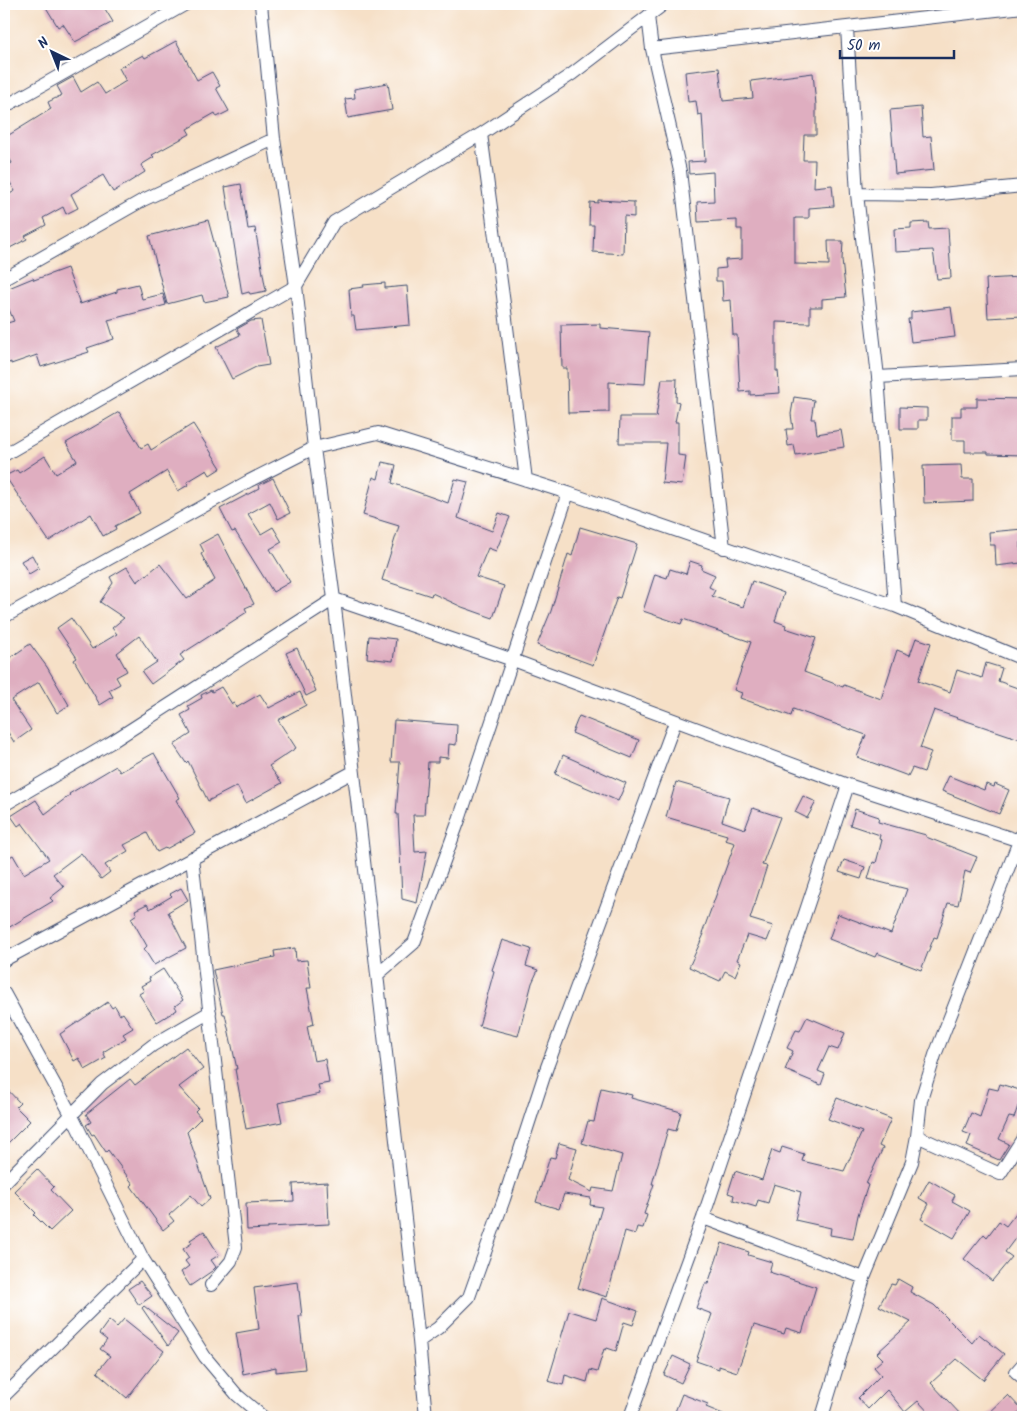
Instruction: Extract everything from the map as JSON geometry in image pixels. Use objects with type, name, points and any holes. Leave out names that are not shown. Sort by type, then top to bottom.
[{"type":"street","points":[[4,108],[186,4]]},
{"type":"street","points":[[261,4],[274,139],[296,286],[314,448],[334,599],[419,1341],[426,1417]]},
{"type":"street","points":[[4,455],[296,286],[334,222],[481,134],[572,74],[664,4]]},
{"type":"street","points":[[652,49],[1023,7]]},
{"type":"street","points":[[648,16],[652,49],[680,171],[724,548]]},
{"type":"street","points":[[847,28],[857,194],[878,377],[895,606]]},
{"type":"street","points":[[481,134],[506,311],[526,480]]},
{"type":"street","points":[[4,279],[142,200],[274,139]]},
{"type":"street","points":[[857,194],[931,195],[1023,186]]},
{"type":"street","points":[[878,377],[1023,369]]},
{"type":"street","points":[[4,617],[249,480],[314,448],[378,433],[568,493],[895,606],[1023,659]]},
{"type":"street","points":[[377,975],[414,943],[459,820],[568,493]]},
{"type":"street","points":[[334,599],[512,660],[848,785],[1022,838],[935,1055],[921,1100],[912,1162],[864,1278],[822,1417]]},
{"type":"street","points":[[4,805],[110,743],[334,599]]},
{"type":"street","points":[[419,1341],[438,1328],[469,1296],[504,1199],[547,1067],[675,722]]},
{"type":"street","points":[[4,960],[353,772]]},
{"type":"street","points":[[630,1417],[703,1218],[848,785]]},
{"type":"street","points":[[192,858],[236,1247],[231,1261],[212,1285]]},
{"type":"street","points":[[4,994],[72,1116],[143,1259],[205,1357],[237,1395],[263,1417]]},
{"type":"street","points":[[4,1183],[102,1084],[153,1045],[210,1012]]},
{"type":"street","points":[[917,1136],[1000,1174],[1023,1138]]},
{"type":"street","points":[[703,1218],[864,1278]]},
{"type":"street","points":[[4,1396],[143,1259]]},
{"type":"street","points":[[1023,1364],[1016,1372],[1023,1378]]},
{"type":"building","points":[[44,4],[102,4],[113,22],[75,42],[63,24],[58,27]]},
{"type":"building","points":[[176,41],[197,80],[212,72],[220,86],[216,88],[229,111],[217,117],[215,113],[187,129],[190,134],[152,155],[154,157],[141,165],[145,172],[113,192],[103,175],[71,194],[78,208],[66,214],[63,207],[43,218],[46,225],[25,236],[27,239],[4,251],[4,197],[15,191],[4,172],[4,168],[12,163],[4,149],[4,138],[51,109],[48,102],[62,95],[57,86],[73,77],[81,92],[97,82],[105,94],[126,81],[119,68],[143,55],[145,58]]},
{"type":"building","points":[[719,68],[723,101],[753,98],[751,81],[813,73],[816,135],[804,135],[803,160],[815,160],[814,187],[832,185],[834,206],[809,208],[809,218],[795,218],[795,264],[829,265],[828,241],[843,241],[842,260],[846,297],[822,299],[822,307],[810,307],[810,323],[776,322],[776,371],[778,371],[780,393],[750,395],[750,391],[740,392],[737,335],[733,335],[731,300],[723,301],[722,281],[716,281],[716,269],[726,268],[725,260],[742,259],[742,229],[737,229],[737,220],[698,222],[697,202],[714,201],[713,172],[689,174],[688,162],[705,161],[702,114],[698,115],[696,101],[688,102],[685,72]]},
{"type":"building","points":[[388,83],[392,110],[348,118],[345,99],[355,98],[354,89]]},
{"type":"building","points":[[921,107],[923,137],[931,136],[934,170],[895,174],[890,110]]},
{"type":"building","points":[[241,184],[248,229],[255,228],[266,291],[250,294],[249,292],[242,294],[225,187]]},
{"type":"building","points":[[598,200],[634,202],[634,217],[624,216],[623,254],[593,252],[594,225],[589,225],[590,202],[598,203]]},
{"type":"building","points":[[208,220],[229,297],[204,302],[202,295],[167,304],[149,236]]},
{"type":"building","points":[[928,222],[929,229],[948,228],[951,278],[937,279],[933,250],[895,252],[894,229],[911,228],[911,223]]},
{"type":"building","points":[[67,268],[80,304],[117,292],[117,289],[138,284],[142,299],[163,294],[166,305],[108,320],[114,339],[87,348],[89,352],[41,367],[37,355],[4,365],[4,324],[14,321],[4,298],[4,290],[33,278],[34,280]]},
{"type":"building","points":[[1020,277],[1022,316],[988,318],[986,279]]},
{"type":"building","points":[[385,283],[385,288],[407,286],[410,325],[356,330],[354,316],[351,316],[349,289],[364,287],[363,285]]},
{"type":"building","points":[[951,307],[955,337],[911,342],[908,319],[911,319],[911,312]]},
{"type":"building","points":[[261,320],[269,365],[256,367],[232,379],[216,347],[240,335],[237,329],[251,321]]},
{"type":"building","points":[[600,324],[600,328],[649,332],[645,384],[609,382],[609,412],[568,413],[567,368],[562,368],[561,325]]},
{"type":"building","points":[[662,379],[677,379],[676,401],[679,402],[675,422],[678,422],[678,455],[686,456],[682,485],[662,483],[666,443],[619,443],[620,417],[656,417]]},
{"type":"building","points":[[794,397],[814,400],[811,419],[815,419],[817,434],[841,430],[844,447],[796,455],[794,445],[788,446],[786,429],[793,429],[791,414]]},
{"type":"building","points":[[977,398],[1023,399],[1023,455],[965,452],[965,440],[952,440],[952,416],[961,416],[961,407],[977,407]]},
{"type":"building","points":[[900,407],[927,408],[927,420],[918,420],[918,429],[900,429]]},
{"type":"building","points":[[119,412],[141,448],[148,444],[151,450],[193,424],[221,468],[210,475],[207,470],[187,482],[188,485],[178,491],[167,471],[130,494],[140,513],[115,526],[116,529],[103,536],[91,514],[49,541],[5,476],[17,470],[19,473],[45,456],[56,474],[77,461],[66,443]]},
{"type":"building","points":[[382,462],[396,465],[392,483],[448,503],[455,479],[468,482],[458,518],[492,531],[499,513],[510,517],[496,551],[488,548],[476,577],[504,586],[493,618],[462,607],[432,593],[431,596],[382,580],[399,526],[363,515],[373,477],[378,479]]},
{"type":"building","points":[[961,465],[962,479],[973,479],[973,501],[924,503],[923,466]]},
{"type":"building","points":[[273,478],[290,513],[278,519],[270,502],[248,514],[261,534],[273,527],[282,542],[270,549],[290,582],[273,592],[235,531],[232,532],[220,509],[260,488],[259,485]]},
{"type":"building","points":[[580,527],[637,544],[620,598],[617,597],[593,665],[537,645],[551,611],[568,554],[572,556]]},
{"type":"building","points":[[1023,529],[1023,543],[1020,543],[1021,563],[996,566],[995,545],[990,545],[989,532]]},
{"type":"building","points":[[218,534],[254,604],[245,608],[247,612],[180,655],[184,660],[151,684],[142,672],[157,662],[139,636],[117,653],[127,671],[116,677],[120,684],[109,690],[113,697],[100,705],[74,660],[77,658],[57,628],[71,618],[92,649],[117,634],[112,628],[124,618],[100,602],[113,583],[110,577],[127,567],[137,582],[160,564],[187,599],[215,580],[201,554],[204,552],[200,544]]},
{"type":"building","points":[[32,555],[39,568],[29,574],[21,561]]},
{"type":"building","points":[[690,561],[702,565],[701,569],[715,575],[709,587],[715,590],[712,596],[728,602],[743,607],[752,581],[784,593],[775,621],[786,625],[785,628],[816,638],[804,672],[843,687],[844,685],[881,699],[897,650],[910,655],[916,638],[931,643],[918,681],[950,692],[957,670],[982,678],[986,663],[1002,668],[998,681],[1023,690],[1023,740],[934,710],[920,748],[931,752],[924,772],[912,768],[908,776],[857,757],[866,735],[793,709],[791,716],[740,698],[742,693],[734,690],[751,642],[683,619],[681,624],[643,611],[655,574],[667,578],[670,569],[686,574]]},
{"type":"building","points":[[369,636],[396,639],[393,661],[367,658]]},
{"type":"building","points":[[30,644],[47,667],[69,705],[57,713],[39,682],[11,700],[31,730],[14,742],[4,726],[4,662]]},
{"type":"building","points":[[297,648],[316,691],[306,696],[286,653]]},
{"type":"building","points":[[221,687],[236,708],[260,694],[269,708],[300,692],[306,705],[278,720],[296,748],[269,766],[282,783],[246,803],[237,786],[208,801],[188,761],[186,763],[174,745],[191,734],[181,715],[190,710],[188,706],[202,698],[201,695]]},
{"type":"building","points":[[579,716],[639,740],[632,758],[572,733]]},
{"type":"building","points":[[394,720],[457,725],[456,745],[449,744],[448,758],[438,757],[438,762],[428,762],[424,815],[413,815],[415,852],[427,851],[417,903],[402,899],[398,814],[396,814],[400,762],[391,762]]},
{"type":"building","points":[[154,753],[180,798],[176,800],[195,833],[157,852],[147,833],[124,845],[128,851],[105,865],[110,872],[101,879],[81,853],[53,874],[64,887],[50,898],[53,901],[8,928],[4,921],[4,860],[13,855],[24,874],[49,859],[22,823],[18,826],[11,816],[36,800],[45,814],[69,794],[116,766],[120,772]]},
{"type":"building","points":[[563,755],[626,783],[618,801],[555,774]]},
{"type":"building","points":[[949,776],[984,790],[986,784],[994,787],[995,784],[1009,790],[999,814],[942,791]]},
{"type":"building","points":[[676,782],[729,797],[722,821],[745,829],[753,808],[780,817],[762,865],[767,866],[750,919],[773,926],[767,941],[747,935],[737,960],[741,962],[735,976],[725,971],[720,981],[689,967],[704,934],[702,934],[735,843],[725,840],[727,835],[666,817]]},
{"type":"building","points":[[803,796],[816,802],[807,818],[795,812]]},
{"type":"building","points":[[855,809],[879,817],[878,822],[926,835],[926,837],[977,857],[970,873],[965,871],[958,905],[948,903],[937,938],[934,937],[921,970],[877,953],[875,957],[829,939],[838,914],[891,934],[907,889],[868,879],[873,862],[876,863],[882,840],[879,839],[880,835],[850,825]]},
{"type":"building","points":[[844,860],[865,867],[861,879],[839,872]]},
{"type":"building","points":[[181,888],[188,900],[168,912],[186,948],[154,965],[144,949],[147,946],[131,918],[137,914],[135,910],[147,904],[150,909],[172,896],[170,894]]},
{"type":"building","points":[[502,940],[531,949],[526,966],[538,970],[532,983],[518,1036],[479,1026],[494,971],[492,970]]},
{"type":"building","points":[[295,948],[296,961],[307,960],[311,988],[307,988],[314,1024],[307,1026],[314,1061],[325,1059],[329,1083],[318,1085],[320,1094],[278,1103],[282,1122],[246,1129],[235,1069],[237,1069],[213,970],[275,957],[274,951]]},
{"type":"building","points":[[163,969],[183,1000],[175,1006],[177,1010],[157,1022],[139,994],[144,991],[141,986],[150,981],[149,978]]},
{"type":"building","points":[[108,1002],[112,1008],[115,1006],[120,1015],[123,1013],[133,1028],[123,1034],[126,1038],[103,1052],[106,1058],[85,1070],[79,1058],[74,1061],[60,1034]]},
{"type":"building","points":[[807,1017],[845,1033],[838,1050],[829,1047],[818,1071],[825,1074],[821,1085],[785,1070],[793,1051],[787,1048],[796,1030],[800,1031]]},
{"type":"building","points":[[186,1047],[203,1069],[179,1087],[198,1108],[195,1111],[201,1118],[187,1132],[210,1199],[201,1207],[191,1195],[169,1215],[174,1221],[163,1230],[108,1150],[106,1152],[94,1134],[92,1135],[86,1125],[91,1122],[86,1114],[130,1079],[135,1085]]},
{"type":"building","points":[[1000,1084],[1023,1091],[1023,1108],[1018,1106],[1014,1118],[1009,1117],[999,1139],[1009,1144],[999,1160],[967,1146],[971,1135],[963,1132],[971,1113],[980,1117],[989,1088],[998,1090]]},
{"type":"building","points":[[4,1086],[20,1103],[16,1107],[30,1121],[4,1147]]},
{"type":"building","points":[[601,1088],[632,1095],[631,1098],[681,1112],[676,1131],[668,1129],[644,1214],[647,1215],[643,1228],[637,1227],[635,1234],[625,1231],[607,1297],[578,1288],[602,1207],[590,1205],[591,1198],[564,1194],[559,1209],[536,1202],[550,1157],[555,1158],[559,1143],[577,1148],[568,1180],[592,1192],[593,1188],[613,1191],[622,1155],[582,1143],[588,1121],[594,1122]]},
{"type":"building","points":[[837,1098],[891,1119],[879,1146],[883,1148],[866,1184],[868,1185],[858,1215],[853,1239],[830,1235],[831,1228],[795,1220],[801,1192],[774,1184],[768,1203],[758,1200],[756,1207],[733,1200],[734,1195],[728,1193],[735,1171],[762,1180],[772,1150],[780,1153],[782,1147],[804,1154],[802,1161],[844,1171],[862,1132],[828,1119]]},
{"type":"building","points":[[37,1169],[54,1187],[51,1190],[71,1211],[50,1231],[34,1215],[36,1213],[14,1191]]},
{"type":"building","points":[[929,1180],[955,1195],[952,1201],[970,1211],[954,1238],[921,1219],[929,1204],[919,1198]]},
{"type":"building","points":[[327,1182],[329,1224],[247,1230],[246,1203],[294,1201],[293,1184]]},
{"type":"building","points":[[1023,1204],[1023,1228],[1005,1252],[1012,1257],[992,1281],[964,1259],[984,1234],[987,1237],[999,1221],[1006,1226]]},
{"type":"building","points":[[204,1231],[219,1255],[211,1260],[216,1267],[190,1286],[181,1272],[189,1266],[185,1261],[189,1258],[183,1249],[192,1243],[190,1240]]},
{"type":"building","points":[[722,1243],[749,1252],[748,1255],[772,1262],[769,1272],[816,1287],[802,1333],[786,1328],[784,1334],[754,1325],[737,1372],[719,1366],[719,1369],[696,1361],[712,1314],[696,1308],[705,1284],[708,1284]]},
{"type":"building","points":[[898,1279],[912,1287],[910,1292],[934,1305],[972,1343],[979,1334],[1004,1354],[983,1380],[957,1359],[931,1383],[963,1417],[933,1417],[918,1401],[905,1412],[887,1390],[868,1409],[858,1398],[881,1375],[874,1367],[883,1359],[877,1353],[911,1322],[879,1306],[891,1284],[895,1285]]},
{"type":"building","points":[[140,1281],[152,1296],[139,1305],[128,1289]]},
{"type":"building","points":[[298,1282],[302,1316],[299,1316],[305,1369],[276,1372],[276,1367],[243,1374],[236,1333],[259,1329],[254,1288]]},
{"type":"building","points":[[602,1298],[638,1311],[633,1325],[624,1322],[616,1351],[604,1349],[597,1372],[590,1370],[587,1382],[565,1375],[563,1385],[548,1381],[569,1311],[596,1319]]},
{"type":"building","points":[[144,1306],[178,1333],[168,1346],[142,1308]]},
{"type":"building","points":[[124,1319],[164,1351],[127,1398],[97,1372],[110,1356],[100,1349],[107,1340],[99,1334],[109,1320],[117,1327]]},
{"type":"building","points":[[673,1356],[690,1364],[681,1383],[664,1375]]},
{"type":"building","points":[[682,1394],[708,1404],[706,1407],[730,1417],[673,1417]]},
{"type":"building","points":[[1008,1395],[1022,1410],[1014,1417],[985,1417]]}]
